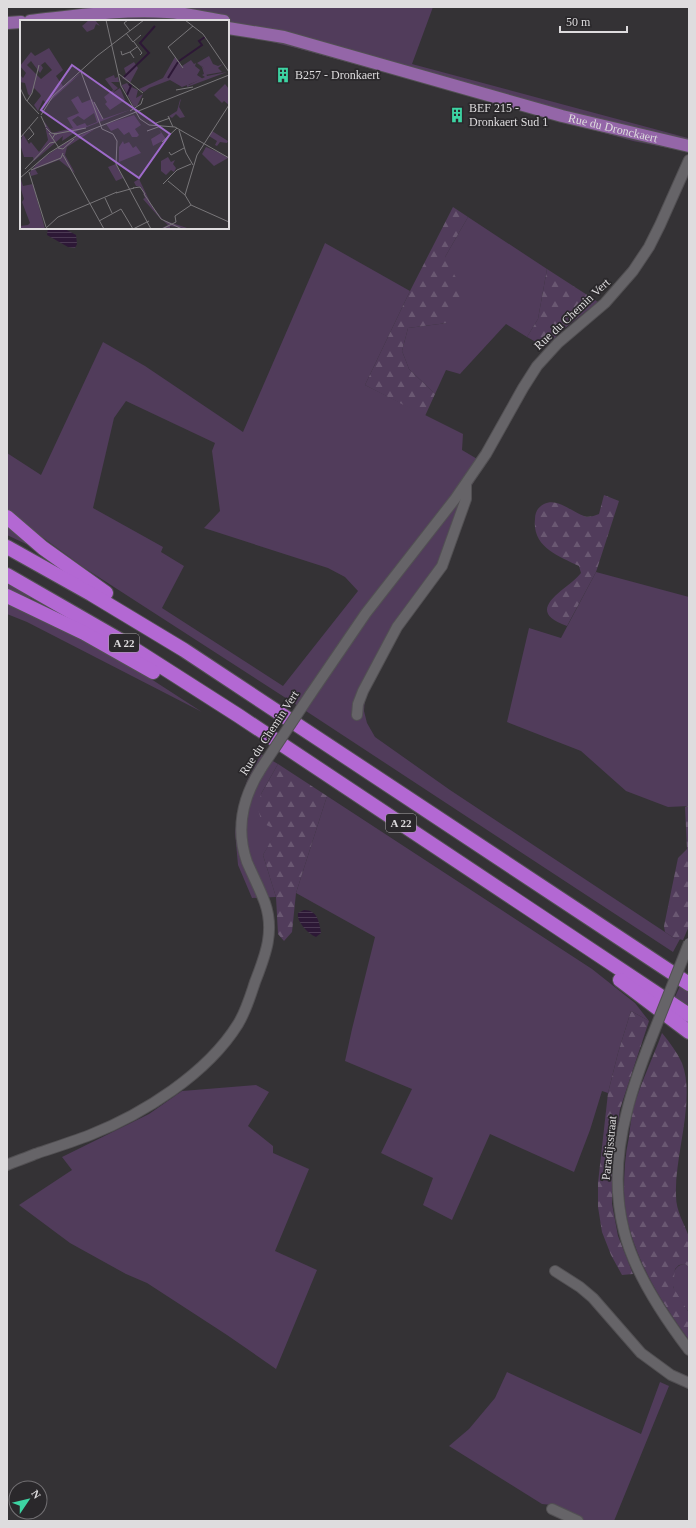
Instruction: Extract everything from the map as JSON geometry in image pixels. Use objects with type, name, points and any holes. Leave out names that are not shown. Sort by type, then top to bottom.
[{"type":"highway","points":[[7,517],[43,548],[155,626],[184,650]]},
{"type":"highway","name":"A 22","points":[[7,547],[98,598],[184,650],[689,984]]},
{"type":"highway","name":"A 22","points":[[7,575],[120,640],[239,716],[689,1015]]},
{"type":"highway","points":[[7,596],[84,633],[194,695],[239,716]]},
{"type":"highway","points":[[600,925],[650,948],[689,973]]},
{"type":"highway","points":[[562,931],[585,955],[689,1032]]},
{"type":"main road","points":[[41,20],[105,12],[153,11],[218,20]]},
{"type":"main road","points":[[74,17],[146,18],[170,20]]},
{"type":"main road","points":[[7,23],[20,22]]},
{"type":"main road","name":"Rue du Dronckaert","points":[[229,22],[259,29],[574,120],[689,146]]},
{"type":"main road","name":"Rue du Dronckaert","points":[[229,28],[284,37]]},
{"type":"street","name":"Rue du Chemin Vert","points":[[7,1165],[103,1129],[171,1093],[196,1072],[226,1041],[236,1027],[243,1015],[251,994],[267,950],[269,938],[269,923],[266,906],[247,861],[241,833],[241,818],[251,784],[366,613],[466,484],[489,450],[523,388],[542,360],[564,337],[592,316],[611,298],[639,262],[660,225],[689,160]]},
{"type":"street","name":"Rue du Chemin Vert","points":[[357,715],[358,704],[363,691],[397,627],[442,566],[466,499],[466,484]]},
{"type":"street","name":"Paradijsstraat","points":[[689,942],[651,1039],[626,1112],[618,1169],[619,1208],[624,1232],[640,1272],[663,1313],[689,1350]]},
{"type":"street","points":[[554,1271],[580,1287],[593,1298],[626,1338],[641,1353],[671,1375],[689,1383]]},
{"type":"street","points":[[552,1509],[578,1521]]},
{"type":"green space","points":[[102,7],[433,7],[412,64],[688,138],[683,151],[633,141],[296,48],[240,34],[229,22],[229,20],[101,20]]},
{"type":"green space","points":[[453,207],[468,217],[445,257],[463,291],[447,323],[408,328],[402,351],[409,369],[435,394],[425,416],[365,385],[410,291]]},
{"type":"green space","points":[[468,217],[547,269],[538,319],[527,337],[506,324],[460,374],[446,370],[435,394],[409,369],[402,351],[408,328],[447,323],[445,257]]},
{"type":"green space","points":[[325,243],[410,291],[365,385],[463,434],[462,450],[484,463],[460,507],[441,562],[396,621],[365,697],[364,711],[367,723],[375,737],[450,790],[674,938],[680,939],[673,952],[309,713],[83,567],[38,534],[26,544],[7,535],[7,453],[41,475],[103,342],[145,366],[243,432]],"holes":[[[126,401],[215,443],[212,451],[220,511],[204,528],[328,568],[345,577],[358,591],[283,686],[162,608],[184,566],[161,552],[163,547],[93,508],[114,418]]]},
{"type":"green space","points":[[547,269],[598,302],[565,328],[545,347],[527,337],[538,319]]},
{"type":"green space","points":[[604,495],[619,501],[596,572],[567,626],[554,620],[548,613],[548,606],[559,593],[581,573],[579,566],[555,554],[542,544],[535,529],[537,510],[544,504],[554,502],[589,517],[599,514]]},
{"type":"green space","points":[[596,572],[689,597],[689,806],[668,807],[626,791],[581,751],[507,722],[529,628],[561,638]]},
{"type":"green space","points":[[7,584],[30,596],[30,613],[114,655],[202,712],[27,622],[7,614]]},
{"type":"green space","points":[[261,754],[278,764],[261,794],[278,830],[263,855],[276,897],[252,898],[238,865],[235,832],[240,802],[247,781]]},
{"type":"green space","points":[[278,764],[327,796],[296,893],[292,932],[284,941],[278,934],[276,897],[263,855],[277,830],[262,823],[258,809],[261,794]]},
{"type":"green space","points":[[327,796],[592,969],[635,1003],[649,1021],[631,1011],[608,1093],[602,1091],[590,1130],[574,1172],[490,1134],[452,1220],[423,1205],[433,1178],[381,1153],[412,1089],[345,1061],[375,937],[296,893]]},
{"type":"green space","points":[[689,806],[689,926],[683,940],[674,938],[665,932],[664,926],[678,858],[687,849],[685,807]]},
{"type":"green space","points":[[680,986],[689,992],[689,1007],[675,997]]},
{"type":"green space","points":[[631,1011],[649,1021],[620,1109],[613,1154],[612,1204],[618,1236],[633,1274],[622,1275],[611,1255],[602,1232],[598,1207],[598,1183],[608,1093]]},
{"type":"green space","points":[[662,1033],[680,1059],[686,1078],[686,1111],[676,1180],[676,1201],[690,1240],[689,1267],[685,1264],[679,1265],[675,1269],[673,1287],[689,1313],[689,1340],[666,1307],[645,1270],[630,1231],[624,1191],[626,1157],[633,1110]]},
{"type":"green space","points":[[256,1085],[269,1092],[248,1126],[273,1146],[273,1153],[309,1169],[275,1251],[317,1270],[276,1369],[147,1283],[126,1274],[70,1243],[19,1205],[72,1170],[62,1157],[149,1114],[182,1091]]},
{"type":"green space","points":[[685,1264],[689,1267],[689,1313],[675,1292],[672,1282],[674,1272],[678,1266]]},
{"type":"green space","points":[[507,1372],[641,1434],[660,1382],[669,1386],[614,1521],[585,1521],[552,1505],[542,1504],[449,1446],[469,1429],[495,1398]]},
{"type":"shaded area","points":[[48,229],[65,229],[76,235],[77,244],[75,248],[68,247],[47,235]]},
{"type":"shaded area","points":[[304,910],[312,912],[317,917],[321,933],[316,937],[306,930],[299,920],[298,913]]},
{"type":"place","name":"B257 - Dronkaert","points":[[283,75]]},
{"type":"place","name":"BEF 215 - Dronkaert Sud 1","points":[[457,115]]}]
